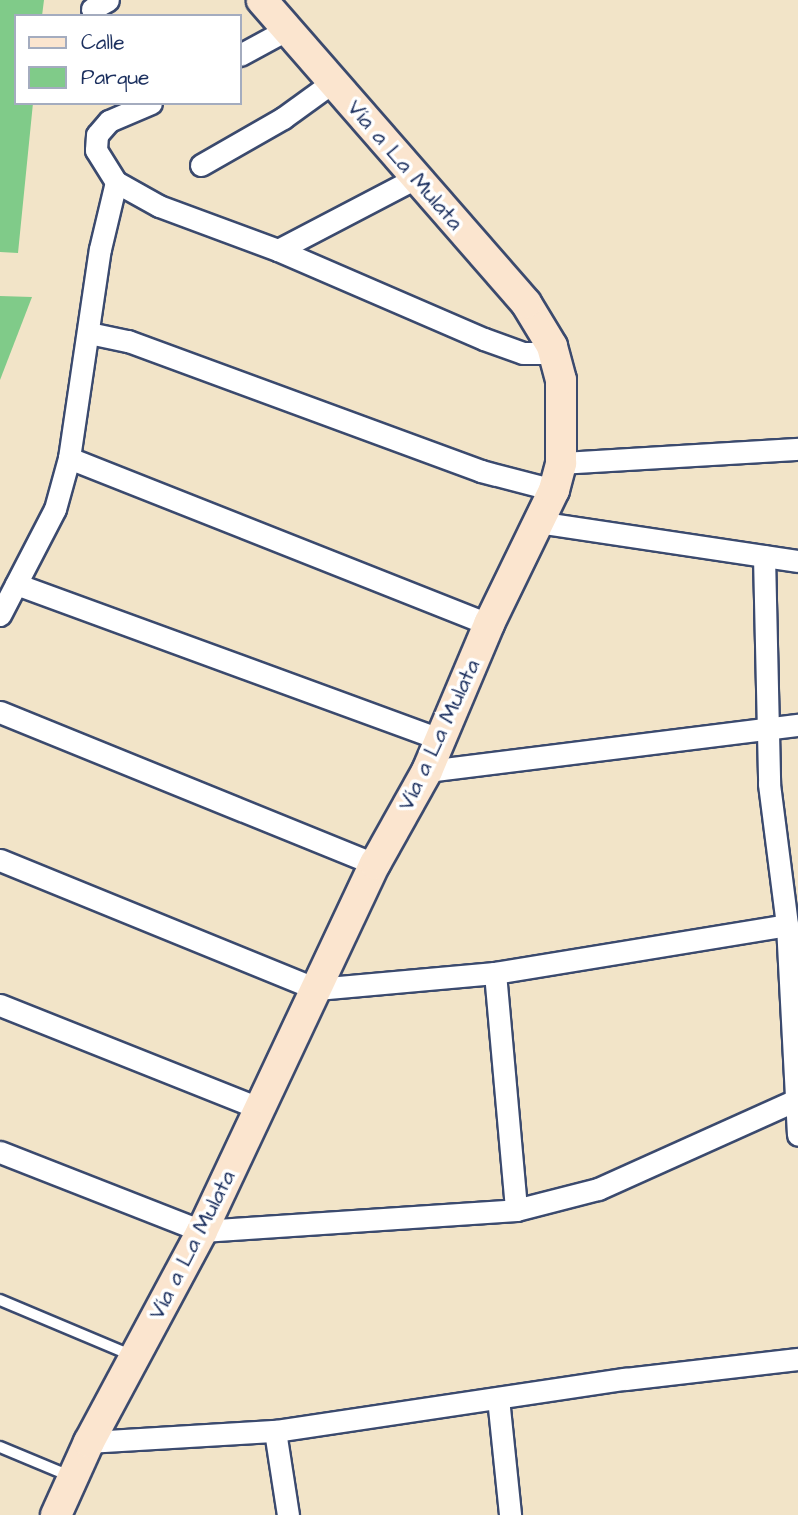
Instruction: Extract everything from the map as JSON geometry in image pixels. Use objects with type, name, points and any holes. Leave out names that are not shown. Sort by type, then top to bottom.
[{"type":"street","name":"Vía a La Mulata","points":[[56,1515],[89,1442],[202,1231],[375,864],[426,772],[489,624],[557,477],[561,380],[552,346],[526,303],[262,0]]},
{"type":"street","points":[[242,54],[288,29]]},
{"type":"street","points":[[201,165],[284,118],[333,82]]},
{"type":"street","points":[[146,105],[109,121],[97,135],[96,150],[116,182],[159,206],[278,250],[484,339],[523,353],[543,353],[552,346]]},
{"type":"street","points":[[278,250],[416,178]]},
{"type":"street","points":[[0,615],[55,509],[69,458],[100,249],[116,182]]},
{"type":"street","points":[[89,333],[128,341],[481,471],[557,477],[798,449]]},
{"type":"street","points":[[69,458],[489,624]]},
{"type":"street","points":[[537,522],[798,561]]},
{"type":"street","points":[[764,556],[766,731],[787,925],[798,1135]]},
{"type":"street","points":[[16,584],[440,739]]},
{"type":"street","points":[[0,712],[375,864]]},
{"type":"street","points":[[426,772],[798,725]]},
{"type":"street","points":[[0,860],[316,989],[495,973],[787,925]]},
{"type":"street","points":[[495,973],[516,1210]]},
{"type":"street","points":[[0,1005],[259,1108]]},
{"type":"street","points":[[0,1152],[202,1231],[516,1210],[598,1189],[796,1099]]},
{"type":"street","points":[[89,1442],[275,1431],[498,1398],[798,1359]]},
{"type":"street","points":[[498,1398],[510,1515]]},
{"type":"street","points":[[275,1431],[288,1515]]},
{"type":"lane","points":[[0,1300],[135,1357]]},
{"type":"lane","points":[[0,1447],[72,1477]]},
{"type":"green space","points":[[0,0],[44,0],[42,14],[14,14],[14,105],[33,105],[18,253],[0,252]]},
{"type":"green space","points":[[0,296],[32,297],[0,380]]}]
